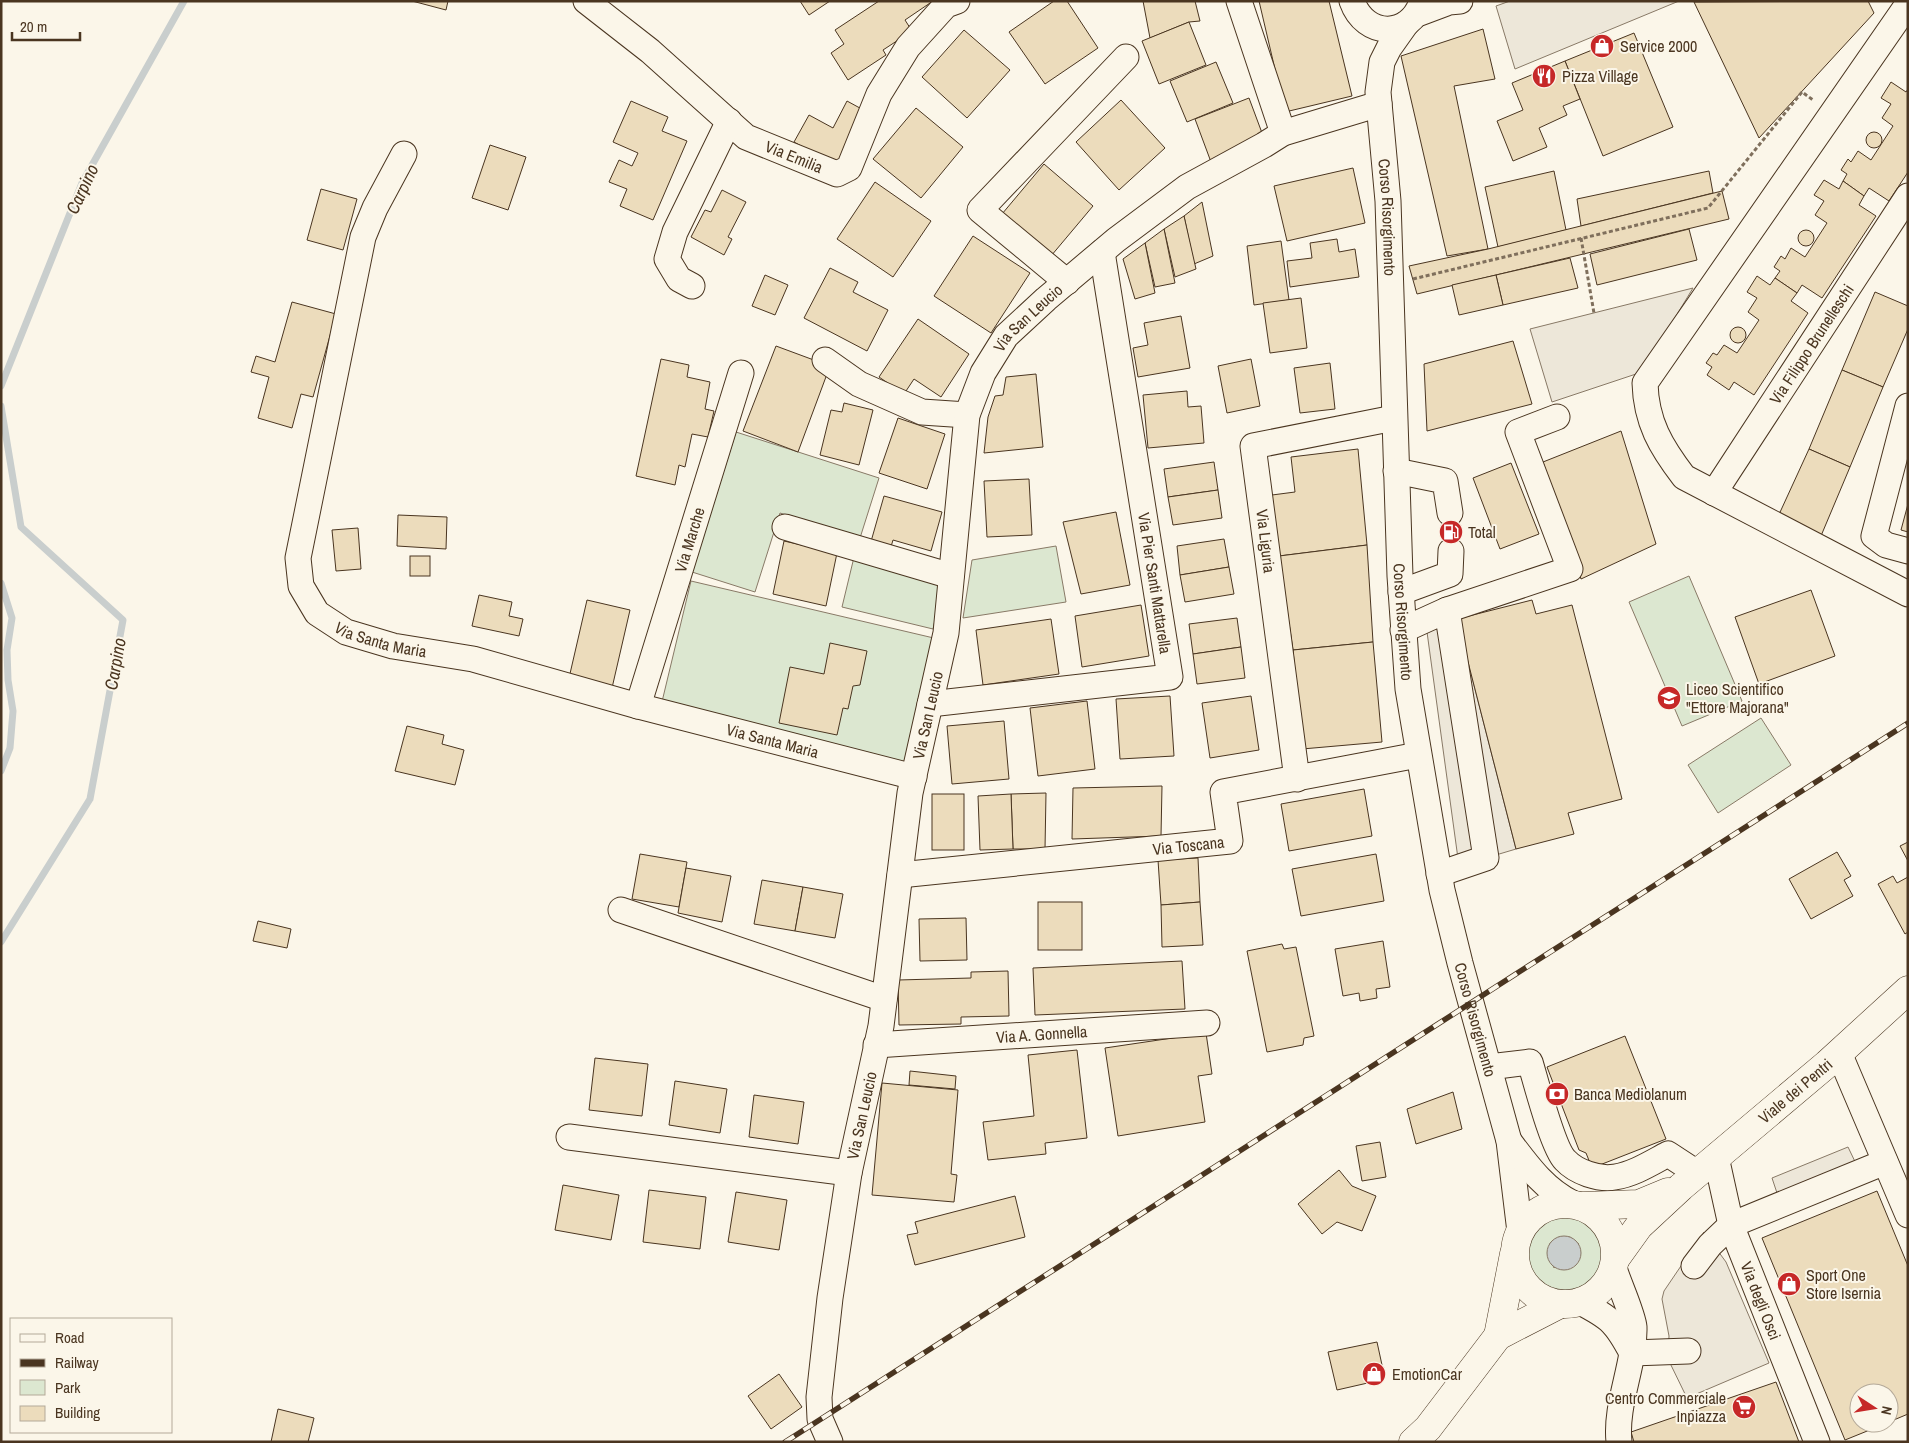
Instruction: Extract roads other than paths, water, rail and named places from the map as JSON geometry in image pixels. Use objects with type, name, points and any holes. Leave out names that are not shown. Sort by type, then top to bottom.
[{"type":"main road","name":"Viale dei Pentri","points":[[1615,1263],[1639,1226],[1698,1172],[1839,1053],[1908,990]]},
{"type":"main road","name":"Viale dei Pentri","points":[[1578,1205],[1639,1204],[1698,1172]]},
{"type":"main road","points":[[1413,1442],[1428,1428],[1498,1336],[1517,1241],[1530,1218],[1539,1210],[1549,1206],[1578,1205],[1593,1211],[1608,1227],[1613,1236],[1615,1263],[1610,1277],[1598,1293],[1570,1303],[1498,1336]]},
{"type":"main road","points":[[1517,1241],[1517,1268],[1526,1286],[1542,1298],[1570,1303]]},
{"type":"street","name":"Via Emilia","points":[[586,1],[650,51],[746,137],[837,174],[849,168],[879,94],[908,47],[946,5],[957,1]]},
{"type":"street","points":[[1239,1],[1283,133]]},
{"type":"street","points":[[1357,10],[1372,26],[1395,29],[1415,13],[1449,2],[1460,1]]},
{"type":"street","points":[[1908,4],[1645,384],[1646,404],[1661,446],[1684,477],[1908,594]]},
{"type":"street","name":"Corso Risorgimento","points":[[1357,10],[1378,98],[1388,201],[1396,471],[1403,630],[1408,689],[1439,874],[1460,963],[1509,1141],[1517,1241]]},
{"type":"street","name":"Corso Risorgimento","points":[[1378,98],[1382,62],[1389,48],[1415,13]]},
{"type":"street","points":[[1067,282],[980,210],[1126,57]]},
{"type":"street","name":"Via San Leucio","points":[[830,1442],[820,1420],[819,1397],[830,1298],[849,1173],[884,999],[914,777],[946,633],[967,415],[983,373],[1006,336],[1046,298],[1102,252],[1187,187],[1283,133],[1378,98]]},
{"type":"street","points":[[692,286],[679,279],[667,259],[675,232],[729,121]]},
{"type":"street","name":"Via Santa Maria","points":[[404,154],[375,208],[363,237],[298,558],[301,586],[317,613],[346,632],[393,646],[473,659],[638,706],[914,777]]},
{"type":"street","name":"Via Filippo Brunelleschi","points":[[1714,493],[1908,196]]},
{"type":"street","name":"Via Pier Santi Mattarella","points":[[930,704],[1170,677],[1102,252]]},
{"type":"street","points":[[826,360],[859,384],[922,412],[967,415]]},
{"type":"street","name":"Via Marche","points":[[638,706],[741,373]]},
{"type":"street","points":[[1908,406],[1874,536],[1886,545],[1908,551]]},
{"type":"street","points":[[1403,630],[1447,610],[1570,569],[1518,432],[1558,417]]},
{"type":"street","name":"Via Liguria","points":[[1297,778],[1253,446],[1394,418]]},
{"type":"street","points":[[1396,471],[1445,480],[1450,513]]},
{"type":"street","points":[[785,527],[950,576]]},
{"type":"street","points":[[1401,592],[1450,574],[1451,551]]},
{"type":"street","points":[[1439,874],[1486,858],[1447,610]]},
{"type":"street","name":"Via Toscana","points":[[900,875],[1230,841],[1223,792],[1418,755]]},
{"type":"street","points":[[621,910],[884,999]]},
{"type":"street","name":"Via A. Gonnella","points":[[876,1045],[1207,1023]]},
{"type":"street","points":[[1839,1053],[1908,1215]]},
{"type":"street","points":[[1489,1068],[1530,1062],[1552,1132],[1564,1160],[1587,1174],[1614,1177],[1641,1168],[1668,1154],[1698,1172]]},
{"type":"street","points":[[569,1137],[849,1173]]},
{"type":"street","name":"Corso Risorgimento","points":[[1509,1141],[1535,1176],[1558,1196],[1578,1205]]},
{"type":"street","points":[[1694,1266],[1710,1245],[1731,1225],[1885,1162]]},
{"type":"street","name":"Via degli Osci","points":[[1698,1172],[1731,1225],[1817,1442]]},
{"type":"street","points":[[1615,1263],[1634,1324],[1632,1354],[1618,1427],[1619,1442]]},
{"type":"street","points":[[1570,1303],[1606,1315],[1620,1330],[1632,1354]]},
{"type":"street","points":[[1632,1354],[1688,1351]]},
{"type":"waterway","name":"Carpino","points":[[1,386],[82,183],[184,1]]},
{"type":"waterway","name":"Carpino","points":[[1,406],[21,527],[123,620],[90,799],[1,942]]},
{"type":"waterway","points":[[1,583],[12,618],[7,650],[8,680],[13,711],[10,748],[1,771]]},
{"type":"railway","points":[[785,1442],[1908,723]]},
{"type":"place","name":"Service 2000","points":[[1602,46]]},
{"type":"place","name":"Pizza Village","points":[[1544,76]]},
{"type":"place","name":"Total","points":[[1451,532]]},
{"type":"place","name":"Liceo Scientifico \"Ettore Majorana\"","points":[[1669,698]]},
{"type":"place","name":"Banca Mediolanum","points":[[1557,1094]]},
{"type":"place","name":"Sport One Store Isernia","points":[[1789,1284]]},
{"type":"place","name":"EmotionCar","points":[[1374,1374]]},
{"type":"place","name":"Centro Commerciale Inpiazza","points":[[1744,1407]]}]
